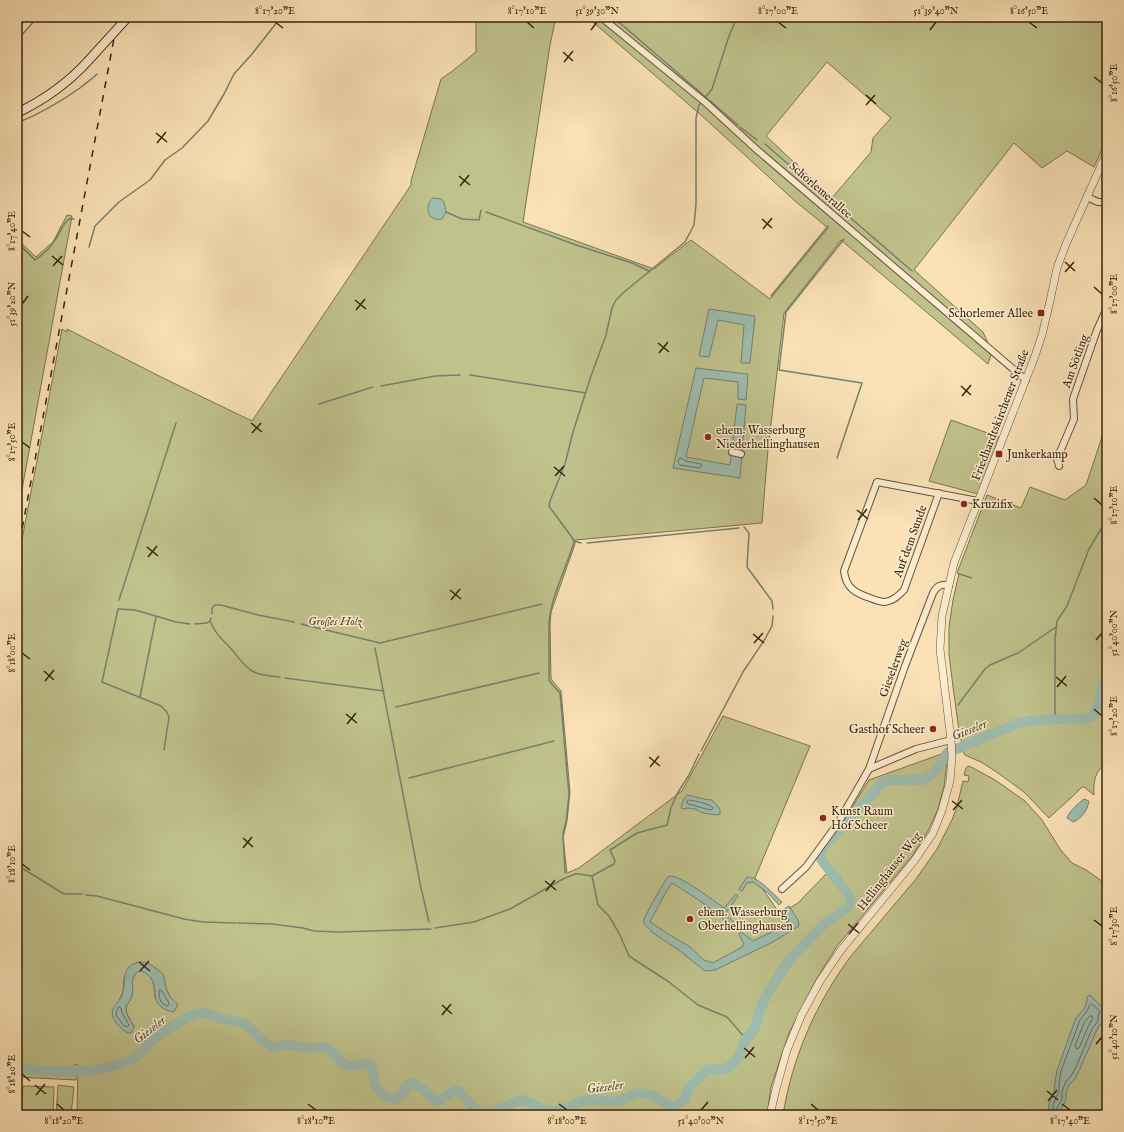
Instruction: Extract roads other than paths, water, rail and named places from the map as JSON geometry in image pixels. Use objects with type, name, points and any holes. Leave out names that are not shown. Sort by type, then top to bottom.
[{"type":"main road","points":[[17,113],[59,89],[88,61],[128,17]]},
{"type":"street","points":[[17,35],[33,17]]},
{"type":"street","name":"Schorlemerallee","points":[[601,17],[699,98],[756,149],[1026,380]]},
{"type":"street","name":"Friedhardtskirchener Straße","points":[[951,742],[940,649],[942,616],[954,563],[1026,380],[1042,335],[1057,268],[1066,244],[1107,152]]},
{"type":"street","points":[[1087,197],[1098,202],[1107,202]]},
{"type":"street","name":"Am Sötling","points":[[1059,466],[1057,459],[1074,419],[1072,399],[1097,330],[1107,308]]},
{"type":"street","points":[[732,452],[742,454]]},
{"type":"street","name":"Auf dem Sunde","points":[[877,482],[939,494],[904,590],[896,598],[884,602],[858,594],[851,589],[845,577],[844,571],[877,482]]},
{"type":"street","points":[[939,494],[978,501]]},
{"type":"street","name":"Gieselerweg","points":[[782,889],[806,867],[825,842],[838,823],[869,769],[932,593],[942,584],[949,585]]},
{"type":"street","points":[[869,769],[916,749],[951,742]]},
{"type":"street","name":"Hellinghäuser Weg","points":[[770,1115],[787,1050],[802,1014],[820,981],[841,950],[914,861],[932,833],[942,810],[950,781],[952,757],[951,742]]},
{"type":"water","points":[[433,198],[441,199],[444,202],[446,212],[442,219],[433,218],[428,213],[428,205]]},
{"type":"water","points":[[709,309],[755,316],[750,363],[741,363],[744,325],[718,320],[709,357],[699,356]]},
{"type":"water","points":[[696,368],[748,374],[746,400],[738,399],[738,382],[704,378],[686,457],[730,465],[737,404],[746,405],[740,478],[673,468]]},
{"type":"water","points":[[687,795],[712,800],[720,809],[720,814],[703,813],[695,809],[681,808]]},
{"type":"water","points":[[1084,799],[1089,801],[1087,808],[1081,816],[1073,822],[1067,818],[1072,810]]},
{"type":"water","points":[[671,876],[705,894],[724,908],[736,894],[738,896],[727,911],[726,916],[732,920],[739,929],[736,931],[706,905],[672,883],[650,922],[689,946],[704,960],[713,963],[742,947],[744,944],[739,934],[741,932],[753,941],[780,928],[789,920],[783,910],[789,906],[798,920],[799,926],[771,943],[715,970],[705,971],[680,951],[653,933],[644,923],[644,919],[650,907],[665,881]]},
{"type":"water","points":[[747,877],[761,883],[782,902],[779,905],[768,893],[753,882],[747,883],[742,891],[739,889]]},
{"type":"water","points":[[139,962],[155,967],[163,974],[169,994],[178,1004],[174,1012],[159,1005],[156,1001],[152,979],[146,973],[139,971],[133,977],[133,991],[126,1008],[127,1014],[134,1027],[131,1033],[129,1033],[118,1025],[112,1015],[112,1011],[123,992],[125,974],[127,970],[133,964]]},
{"type":"water","points":[[1090,995],[1100,1005],[1107,1009],[1107,1015],[1103,1015],[1102,1017],[1102,1025],[1099,1025],[1075,1079],[1069,1085],[1066,1092],[1066,1100],[1058,1115],[1048,1115],[1057,1070],[1076,1018],[1084,1009],[1087,997]]},
{"type":"waterway","points":[[89,247],[95,226],[119,202],[150,180],[165,160],[182,148],[208,121],[234,74],[281,17]]},
{"type":"waterway","points":[[613,17],[738,125]]},
{"type":"waterway","points":[[703,100],[712,89],[728,39],[737,17]]},
{"type":"waterway","points":[[17,123],[34,116],[57,103],[80,88],[97,74]]},
{"type":"waterway","points":[[581,543],[574,541],[549,506],[550,501],[565,464],[573,432],[606,335],[612,308],[616,300],[685,242],[694,225],[696,204],[696,118],[699,105],[701,103]]},
{"type":"waterway","points":[[740,127],[757,140]]},
{"type":"waterway","points":[[765,144],[912,271]]},
{"type":"waterway","points":[[446,212],[462,219],[479,220],[481,210]]},
{"type":"waterway","points":[[486,212],[576,245],[632,263],[649,271]]},
{"type":"waterway","points":[[17,244],[18,243],[35,260],[50,247],[66,222],[69,219],[74,219]]},
{"type":"waterway","points":[[771,296],[828,226]]},
{"type":"waterway","points":[[837,458],[862,383],[779,370],[786,312],[844,239]]},
{"type":"waterway","points":[[381,386],[435,376],[460,375]]},
{"type":"waterway","points":[[470,375],[586,393]]},
{"type":"waterway","points":[[319,404],[373,387]]},
{"type":"waterway","points":[[119,600],[176,423]]},
{"type":"waterway","points":[[1055,720],[1055,640],[1057,621],[1067,606],[1089,549],[1107,519]]},
{"type":"waterway","points":[[744,527],[749,533],[747,567],[772,601],[773,609]]},
{"type":"waterway","points":[[587,543],[739,528]]},
{"type":"waterway","points":[[565,873],[563,834],[569,795],[560,693],[549,680],[549,622],[553,601],[574,542]]},
{"type":"waterway","points":[[301,624],[380,643],[542,604]]},
{"type":"waterway","points":[[212,614],[212,608],[215,605],[221,605],[258,615],[294,622]]},
{"type":"waterway","points":[[164,750],[169,717],[166,711],[161,706],[102,682],[118,609],[135,610],[176,622],[190,624]]},
{"type":"waterway","points":[[701,751],[743,672],[772,626],[773,616]]},
{"type":"waterway","points":[[140,697],[156,617]]},
{"type":"waterway","points":[[195,624],[207,623],[211,618]]},
{"type":"waterway","points":[[210,621],[214,630],[249,669],[262,675],[280,677]]},
{"type":"waterway","points":[[958,705],[985,669],[990,665],[1018,653],[1056,627]]},
{"type":"waterway","points":[[375,648],[421,888],[429,922]]},
{"type":"waterway","points":[[396,707],[539,673]]},
{"type":"waterway","points":[[285,678],[384,691]]},
{"type":"waterway","name":"Gieseler","points":[[17,1069],[75,1071],[118,1065],[134,1058],[150,1042],[184,1019],[198,1014],[207,1013],[245,1024],[269,1045],[275,1048],[286,1045],[304,1048],[325,1047],[332,1051],[348,1066],[367,1063],[373,1071],[376,1085],[381,1094],[393,1099],[401,1096],[411,1083],[420,1087],[436,1101],[458,1090],[477,1111],[485,1115],[520,1100],[545,1110],[558,1111],[583,1101],[616,1101],[640,1093],[653,1096],[673,1107],[685,1100],[689,1087],[707,1070],[722,1070],[731,1066],[739,1056],[746,1039],[753,1031],[766,996],[788,962],[824,924],[850,904],[849,895],[822,860],[821,853],[823,848],[882,783],[891,780],[922,780],[936,771],[948,752],[1018,723],[1073,718],[1083,719],[1091,717],[1097,707],[1103,683],[1107,681]]},
{"type":"waterway","points":[[409,778],[554,741]]},
{"type":"waterway","points":[[699,754],[689,775],[677,794],[671,808],[667,825],[637,833],[610,850],[615,861],[614,864],[592,876],[598,905],[609,916],[620,935],[629,956],[669,982],[698,1005],[727,1017],[746,1039]]},
{"type":"waterway","points":[[17,865],[64,894],[82,894]]},
{"type":"waterway","points":[[435,928],[474,922],[510,909],[563,879],[575,874],[592,876]]},
{"type":"waterway","points":[[86,895],[97,896],[184,919],[203,922],[236,923]]},
{"type":"waterway","points":[[238,923],[272,924],[314,931],[340,932],[431,929]]},
{"type":"railway","points":[[17,556],[118,17]]},
{"type":"place","name":"Schorlemer Allee","points":[[1041,313]]},
{"type":"place","name":"ehem. Wasserburg Niederhellinghausen","points":[[708,437]]},
{"type":"place","name":"Junkerkamp","points":[[999,454]]},
{"type":"place","name":"Kruzifix","points":[[964,504]]},
{"type":"place","name":"Gasthof Scheer","points":[[933,729]]},
{"type":"place","name":"Kunst Raum Hof Scheer","points":[[823,818]]},
{"type":"place","name":"ehem. Wasserburg Oberhellinghausen","points":[[690,919]]},
{"type":"park label","name":"Großes Holz","points":[[335,621]]}]
